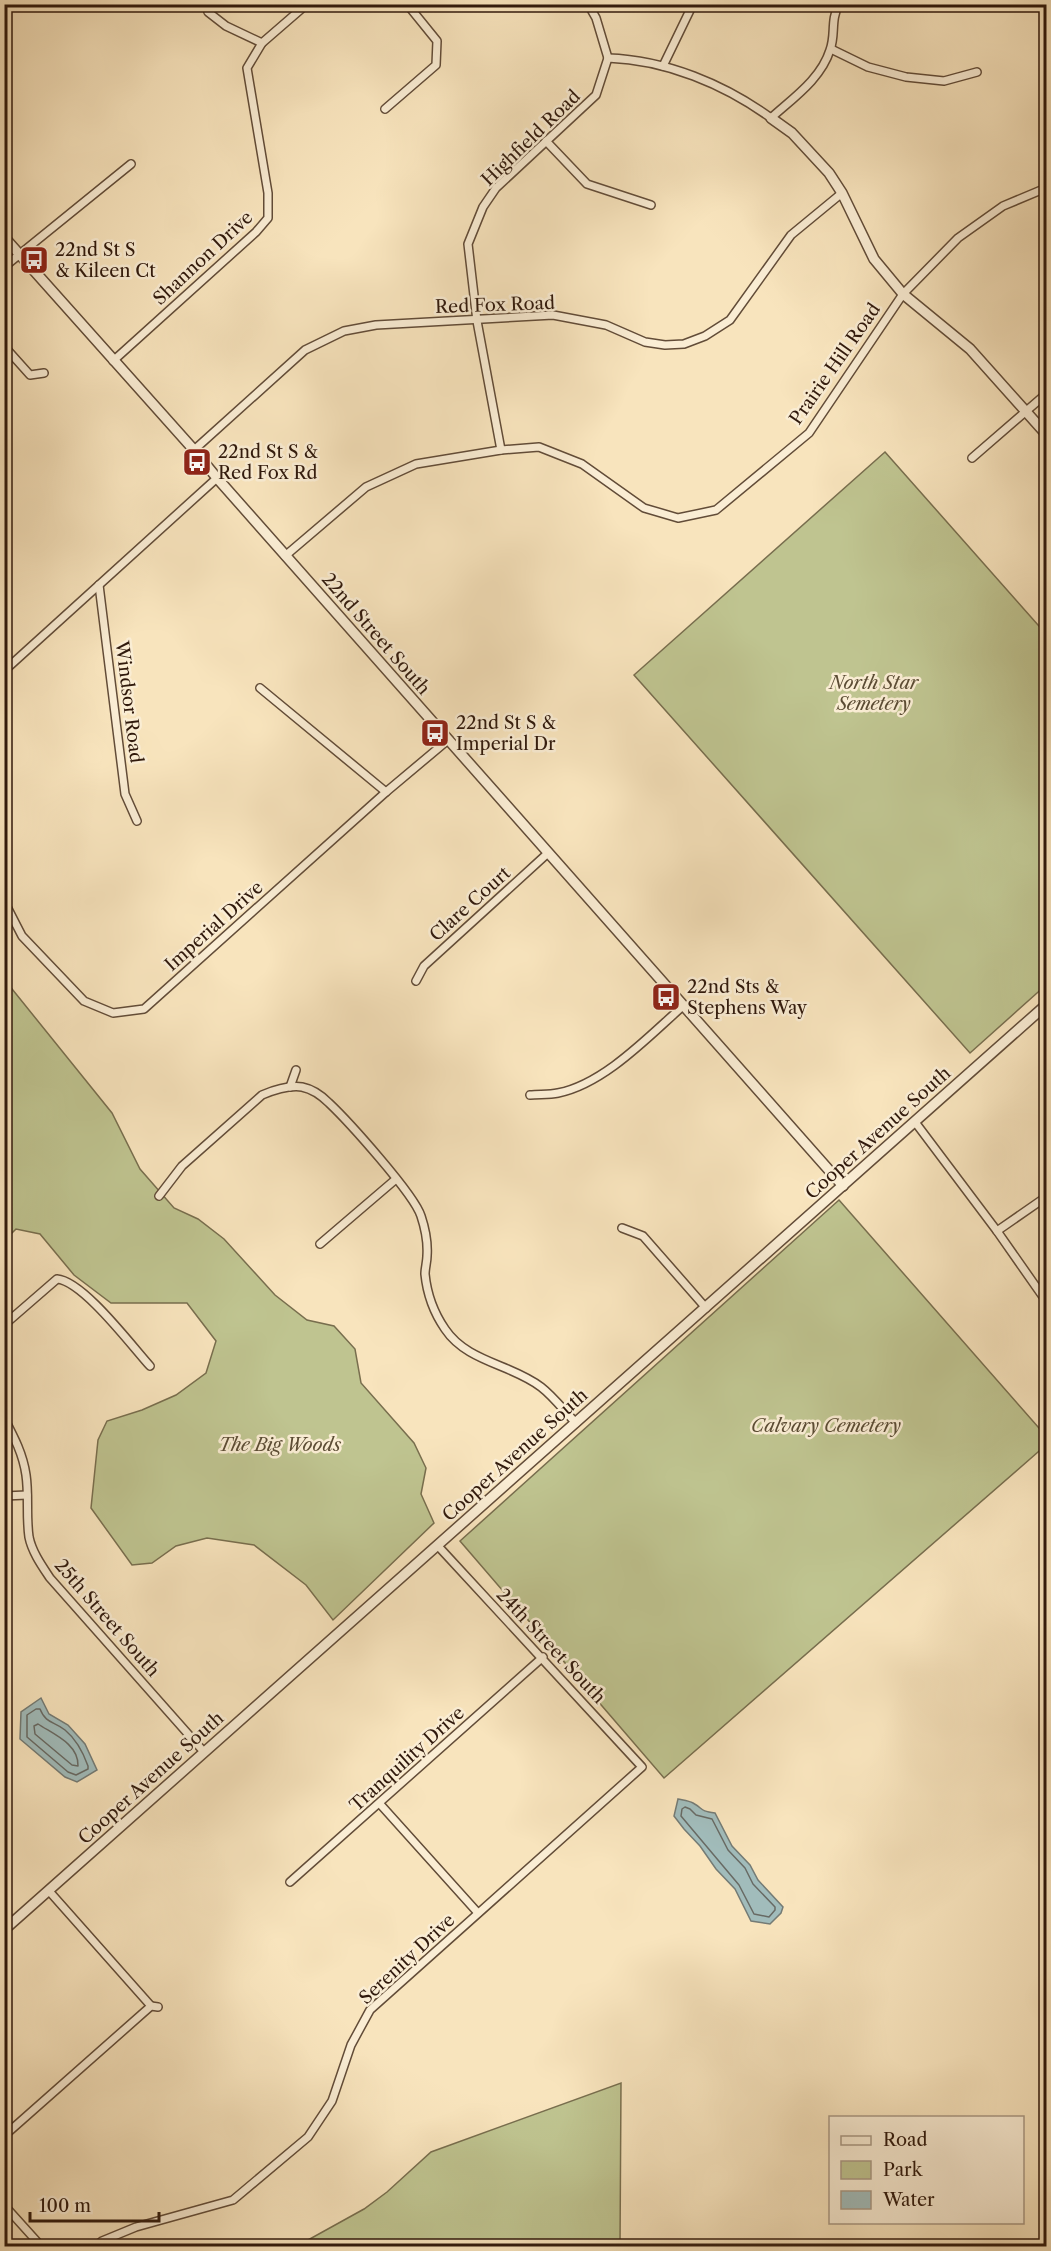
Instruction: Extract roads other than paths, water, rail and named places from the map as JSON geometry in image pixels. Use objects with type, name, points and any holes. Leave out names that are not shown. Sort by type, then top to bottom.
[{"type":"street","name":"Shannon Drive","points":[[113,361],[256,232],[268,218],[268,193],[247,68],[262,43],[307,4]]},
{"type":"street","points":[[385,109],[436,65],[437,41],[407,4]]},
{"type":"street","points":[[588,4],[596,18],[608,58],[639,60],[663,66],[724,89],[749,102],[792,134],[829,173],[842,193],[874,259],[903,294],[970,349],[1047,434]]},
{"type":"street","points":[[663,66],[693,4]]},
{"type":"street","points":[[771,118],[821,69],[831,49],[833,15],[839,4]]},
{"type":"street","points":[[208,12],[226,26],[262,43]]},
{"type":"street","points":[[831,49],[868,67],[906,77],[944,81],[977,72]]},
{"type":"street","name":"Highfield Road","points":[[501,450],[477,321],[468,244],[483,207],[496,188],[596,95],[608,58]]},
{"type":"street","points":[[546,141],[587,183],[651,205]]},
{"type":"street","points":[[4,267],[131,164]]},
{"type":"street","name":"Prairie Hill Road","points":[[285,555],[366,487],[416,464],[501,450],[539,447],[582,464],[644,508],[678,518],[716,510],[808,433],[903,294],[958,238],[1003,206],[1047,188]]},
{"type":"street","name":"Red Fox Road","points":[[194,450],[305,350],[344,331],[376,325],[552,315],[606,325],[645,342],[665,345],[684,344],[705,336],[730,320],[791,235],[842,193]]},
{"type":"street","name":"22nd Street South","points":[[4,237],[843,1186]]},
{"type":"street","points":[[4,346],[30,375],[44,373]]},
{"type":"street","points":[[972,458],[1047,394]]},
{"type":"street","points":[[4,671],[217,478]]},
{"type":"street","name":"Windsor Road","points":[[99,585],[125,794],[137,821]]},
{"type":"street","points":[[260,688],[386,792]]},
{"type":"street","name":"Imperial Drive","points":[[4,901],[22,936],[84,1001],[113,1013],[144,1009],[386,792],[448,740]]},
{"type":"street","name":"Clare Court","points":[[416,981],[424,966],[548,853]]},
{"type":"street","name":"Cooper Avenue South","points":[[4,1930],[1047,1005]]},
{"type":"street","points":[[530,1095],[559,1093],[587,1082],[612,1068],[683,1006]]},
{"type":"street","points":[[290,1087],[296,1070]]},
{"type":"street","points":[[159,1196],[182,1166],[254,1101],[276,1089],[302,1087],[313,1091],[328,1102],[396,1179],[420,1213],[427,1239],[425,1272],[429,1296],[445,1329],[474,1355],[541,1387],[576,1424]]},
{"type":"street","points":[[915,1122],[998,1231],[1047,1301]]},
{"type":"street","points":[[320,1244],[396,1179]]},
{"type":"street","points":[[998,1231],[1047,1197]]},
{"type":"street","points":[[622,1228],[643,1236],[706,1308]]},
{"type":"street","points":[[4,1325],[57,1279],[70,1282],[81,1289],[150,1366]]},
{"type":"street","name":"25th Street South","points":[[4,1418],[17,1441],[23,1459],[29,1538],[38,1560],[50,1578],[204,1752]]},
{"type":"street","points":[[4,1496],[27,1495]]},
{"type":"street","name":"24th Street South","points":[[438,1546],[642,1767]]},
{"type":"street","name":"Tranquility Drive","points":[[290,1882],[543,1658]]},
{"type":"street","name":"Serenity Drive","points":[[96,2247],[102,2241],[136,2227],[233,2200],[308,2137],[332,2101],[351,2045],[370,2010],[642,1767]]},
{"type":"street","points":[[380,1804],[478,1913]]},
{"type":"street","points":[[4,2136],[154,2007],[49,1891]]},
{"type":"street","points":[[4,2205],[41,2247]]},
{"type":"water","points":[[41,1698],[49,1714],[68,1725],[85,1744],[97,1770],[77,1782],[65,1777],[20,1739],[21,1712]]},
{"type":"water","points":[[678,1799],[691,1802],[704,1811],[715,1813],[732,1846],[750,1865],[758,1880],[783,1907],[781,1913],[770,1924],[751,1921],[735,1889],[674,1816]]},
{"type":"place","name":"22nd St S & Kileen Ct","points":[[34,260]]},
{"type":"place","name":"22nd St S & Red Fox Rd","points":[[197,462]]},
{"type":"place","name":"22nd St S & Imperial Dr","points":[[435,733]]},
{"type":"place","name":"22nd Sts & Stephens Way","points":[[666,997]]},
{"type":"park label","name":"North Star Semetery","points":[[874,693]]},
{"type":"park label","name":"Calvary Cemetery","points":[[826,1426]]},
{"type":"park label","name":"The Big Woods","points":[[280,1445]]}]
